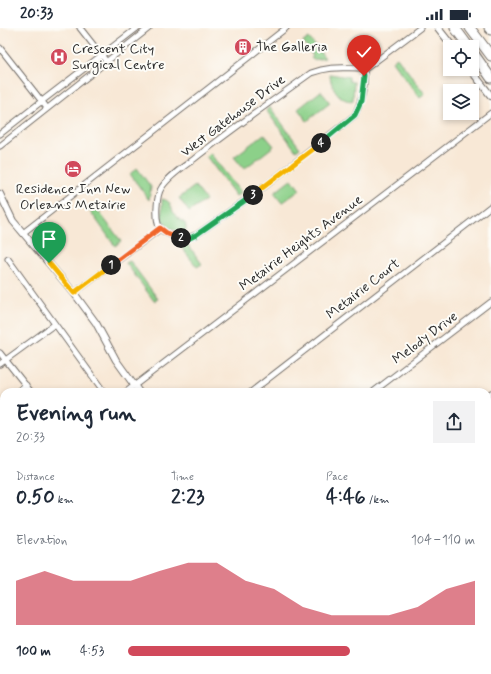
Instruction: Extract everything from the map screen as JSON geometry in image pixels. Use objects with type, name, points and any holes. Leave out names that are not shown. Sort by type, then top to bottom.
[{"type":"highway","points":[[455,28],[464,40]]},
{"type":"highway","points":[[470,28],[491,56]]},
{"type":"highway","points":[[479,62],[491,78]]},
{"type":"street","points":[[80,28],[106,62]]},
{"type":"street","points":[[0,134],[137,28]]},
{"type":"street","points":[[0,146],[148,28]]},
{"type":"street","points":[[23,233],[286,28]]},
{"type":"street","points":[[74,293],[160,228],[168,234],[176,237],[190,238],[270,183],[355,115],[361,102],[364,70],[420,28]]},
{"type":"street","points":[[438,28],[447,40]]},
{"type":"street","points":[[0,48],[47,108]]},
{"type":"street","name":"West Gatehouse Drive","points":[[160,228],[157,217],[161,188],[167,180],[205,150],[311,73],[332,67],[360,68],[364,70]]},
{"type":"street","points":[[475,76],[491,96]]},
{"type":"street","name":"Metairie Heights Avenue","points":[[131,388],[491,113]]},
{"type":"street","points":[[0,194],[13,221],[74,293],[96,323],[116,360],[134,386]]},
{"type":"street","name":"Metairie Court","points":[[256,388],[491,206]]},
{"type":"street","points":[[8,260],[101,388]]},
{"type":"street","name":"Melody Drive","points":[[378,388],[491,302]]},
{"type":"street","points":[[0,364],[55,324]]},
{"type":"street","points":[[0,353],[28,388]]},
{"type":"street","points":[[22,388],[26,385]]},
{"type":"green space","points":[[309,38],[325,58],[313,60],[311,58],[313,56],[303,42]]},
{"type":"green space","points":[[397,57],[425,94],[420,98],[392,61]]},
{"type":"green space","points":[[330,74],[349,77],[351,82],[354,82],[352,101],[339,96],[330,79]]},
{"type":"green space","points":[[321,91],[330,103],[307,121],[298,109]]},
{"type":"green space","points":[[270,107],[300,148],[296,151],[266,110]]},
{"type":"green space","points":[[264,134],[274,146],[244,169],[234,157]]},
{"type":"green space","points":[[210,153],[241,193],[236,196],[206,156]]},
{"type":"green space","points":[[137,168],[151,187],[149,200],[130,174]]},
{"type":"green space","points":[[292,179],[300,190],[282,203],[274,193]]},
{"type":"green space","points":[[195,186],[206,200],[189,212],[179,198]]},
{"type":"green space","points":[[162,199],[170,203],[177,218],[184,222],[186,226],[185,233],[168,228],[165,226],[167,225],[164,221],[162,222]]},
{"type":"green space","points":[[93,204],[121,241],[115,246],[88,208]]},
{"type":"green space","points":[[186,242],[202,264],[197,267],[178,243]]},
{"type":"green space","points":[[130,261],[158,299],[154,301],[126,263]]},
{"type":"place","name":"The Galleria","points":[[243,47]]},
{"type":"place","name":"Crescent City Surgical Centre","points":[[59,57]]},
{"type":"place","name":"Residence Inn New Orleans Metairie","points":[[73,169]]},
{"type":"route","points":[[49,263],[74,293],[160,228],[168,234],[176,237],[190,238],[196,235],[244,202],[349,121],[355,115],[361,102],[364,76]]}]
